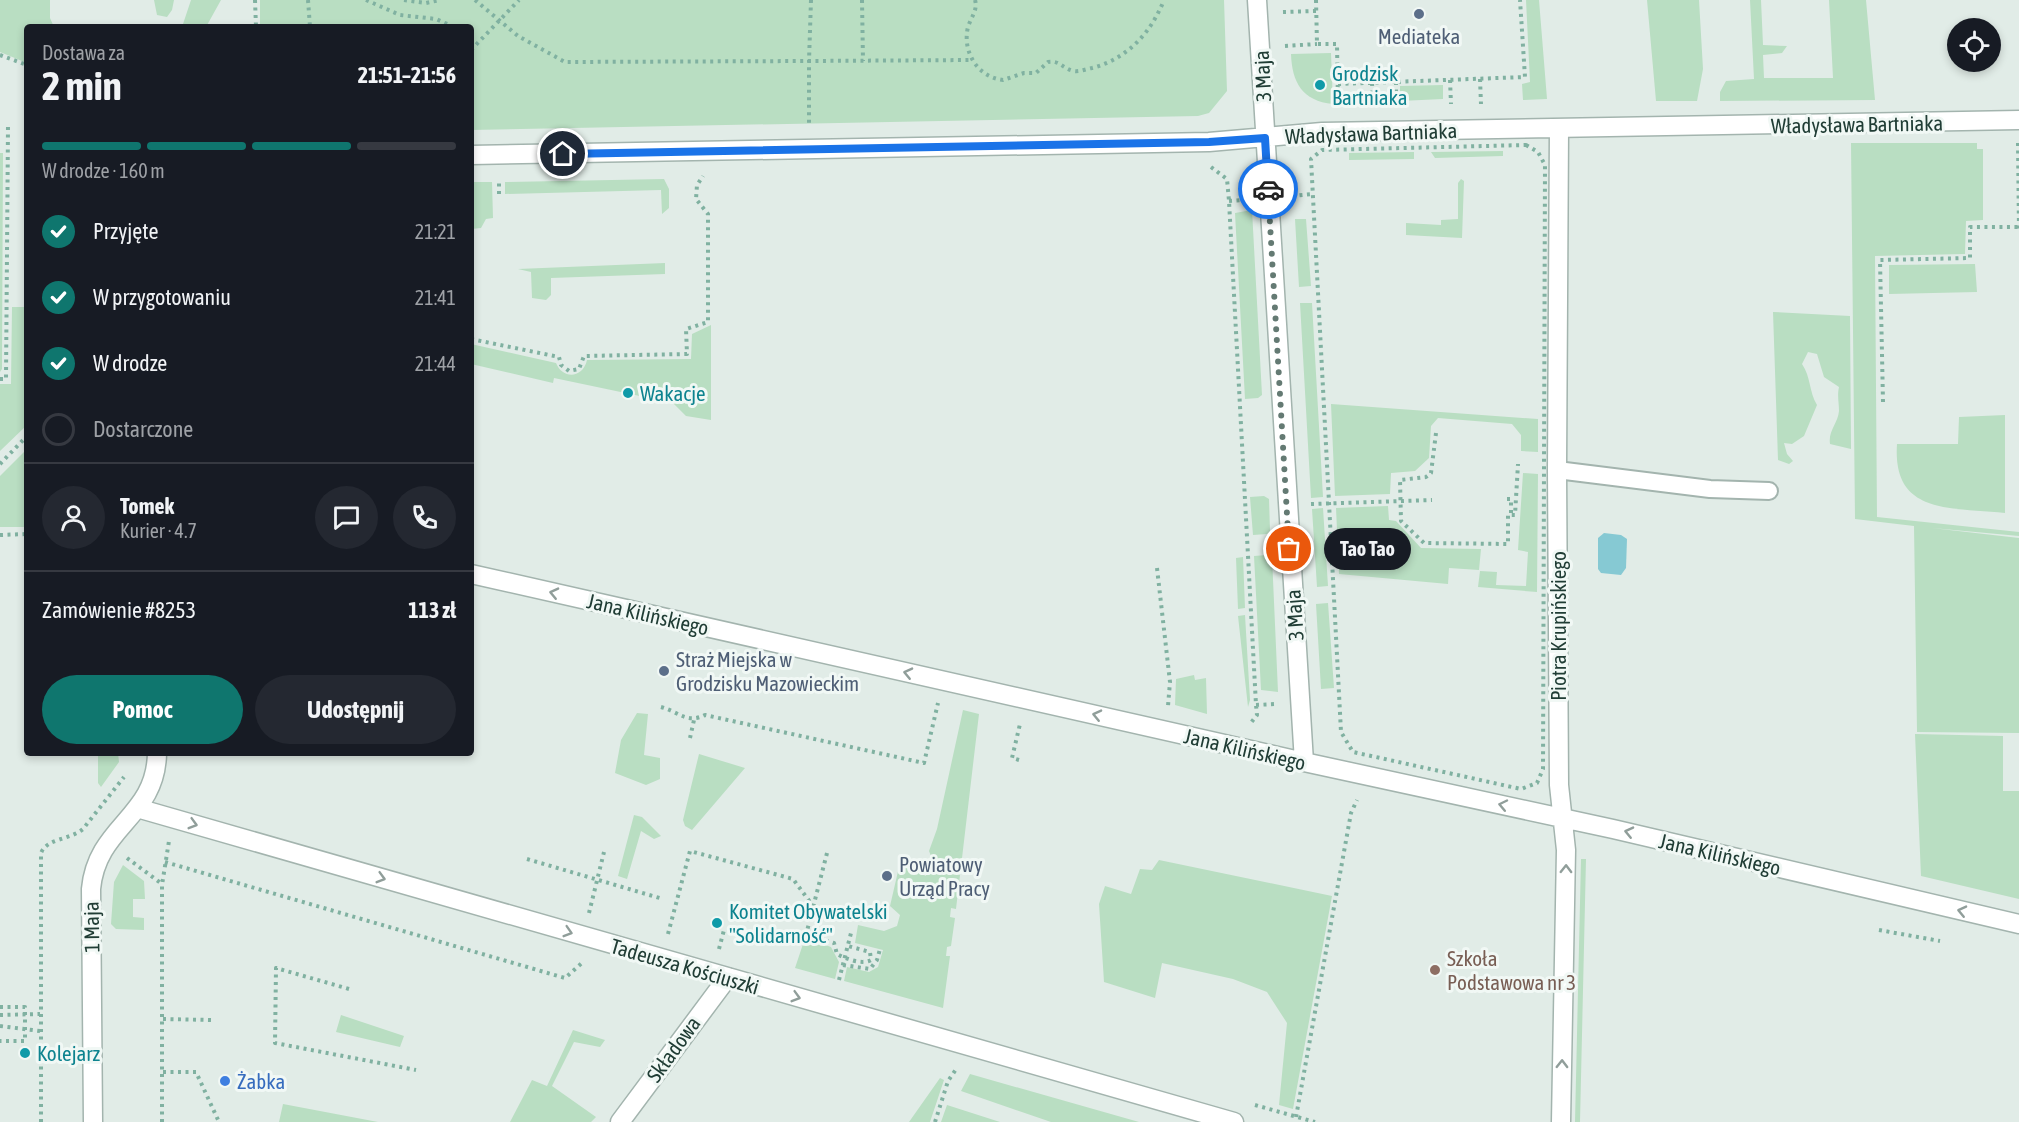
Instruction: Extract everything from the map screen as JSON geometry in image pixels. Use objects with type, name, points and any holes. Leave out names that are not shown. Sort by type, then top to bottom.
[{"type":"street","name":"3 Maja","points":[[1257,0],[1304,762]]},
{"type":"street","name":"Władysława Bartniaka","points":[[474,155],[1209,142],[1322,132],[2018,128]]},
{"type":"street","name":"Piotra Krupińskiego","points":[[1560,129],[1557,470],[1560,818],[1566,850],[1561,1122]]},
{"type":"street","name":"Jana Kilińskiego","points":[[474,575],[1560,818],[2019,924]]},
{"type":"street","name":"1 Maja","points":[[93,1122],[91,889],[93,867],[101,850],[137,808],[154,782],[157,756]]},
{"type":"street","name":"Tadeusza Kościuszki","points":[[137,808],[1234,1122]]},
{"type":"street","name":"Składowa","points":[[620,1122],[728,977]]},
{"type":"lane","points":[[1557,470],[1710,489],[1768,491]]},
{"type":"path","points":[[255,0],[256,24]]},
{"type":"path","points":[[308,0],[310,24]]},
{"type":"path","points":[[366,0],[400,15],[436,20],[446,24]]},
{"type":"path","points":[[404,0],[426,3],[440,0]]},
{"type":"path","points":[[475,0],[518,36],[565,62],[972,60]]},
{"type":"path","points":[[476,45],[519,0]]},
{"type":"path","points":[[809,128],[808,61],[811,0]]},
{"type":"path","points":[[862,0],[863,61]]},
{"type":"path","points":[[975,0],[976,7],[968,29],[968,51],[972,60],[985,74],[1003,80],[1024,73],[1036,73],[1053,62],[1075,71],[1095,67],[1133,47],[1149,30],[1164,0]]},
{"type":"path","points":[[1316,0],[1317,44]]},
{"type":"path","points":[[1338,84],[1525,77],[1520,0]]},
{"type":"path","points":[[1280,13],[1316,11]]},
{"type":"path","points":[[1281,47],[1337,44],[1338,106]]},
{"type":"path","points":[[0,55],[24,64]]},
{"type":"path","points":[[1480,79],[1481,104]]},
{"type":"path","points":[[1450,80],[1451,104]]},
{"type":"path","points":[[1372,82],[1373,105]]},
{"type":"path","points":[[1396,82],[1396,104]]},
{"type":"path","points":[[0,379],[6,379],[8,126]]},
{"type":"path","points":[[2018,128],[2019,231]]},
{"type":"path","points":[[1341,732],[1311,159],[1322,150],[1526,145],[1538,152],[1545,165],[1543,769],[1537,783],[1521,789]]},
{"type":"path","points":[[474,340],[559,357],[561,365],[569,371],[579,369],[584,356],[687,354],[686,329],[708,322],[708,214],[699,205],[696,192],[697,185],[706,173]]},
{"type":"path","points":[[499,177],[499,194]]},
{"type":"path","points":[[1227,179],[1256,705],[1254,721],[1242,726]]},
{"type":"path","points":[[1286,197],[1312,194]]},
{"type":"path","points":[[1229,201],[1252,200]]},
{"type":"path","points":[[1883,402],[1880,260],[1970,258],[1970,227],[2019,227]]},
{"type":"path","points":[[1436,433],[1431,472],[1426,477],[1400,480],[1401,521],[1424,543],[1508,544],[1509,515],[1511,515],[1510,499],[1507,499]]},
{"type":"path","points":[[0,464],[24,440]]},
{"type":"path","points":[[1511,515],[1515,515],[1518,464]]},
{"type":"path","points":[[1308,504],[1432,500]]},
{"type":"path","points":[[0,535],[24,534]]},
{"type":"path","points":[[1157,568],[1170,682],[1168,710]]},
{"type":"path","points":[[1256,705],[1281,704]]},
{"type":"path","points":[[661,707],[694,720],[705,715],[924,763],[938,706]]},
{"type":"path","points":[[1019,760],[1012,758],[1022,719]]},
{"type":"path","points":[[690,738],[694,720]]},
{"type":"path","points":[[41,1122],[41,854],[48,843],[76,835],[83,829],[126,775]]},
{"type":"path","points":[[1315,1122],[1296,1117],[1351,813],[1359,794]]},
{"type":"path","points":[[162,1122],[162,885],[170,837]]},
{"type":"path","points":[[666,939],[690,851],[794,879],[813,906]]},
{"type":"path","points":[[587,917],[604,852]]},
{"type":"path","points":[[827,853],[806,935],[834,943],[837,954],[845,958],[868,962],[872,957],[868,951],[848,946]]},
{"type":"path","points":[[124,855],[162,885]]},
{"type":"path","points":[[527,859],[663,899]]},
{"type":"path","points":[[165,862],[565,978],[587,958]]},
{"type":"path","points":[[718,954],[724,930]]},
{"type":"path","points":[[1879,930],[1940,941]]},
{"type":"path","points":[[839,980],[851,933]]},
{"type":"path","points":[[843,965],[870,969],[877,960],[880,949]]},
{"type":"path","points":[[349,989],[276,969],[275,1043],[416,1070]]},
{"type":"path","points":[[0,1007],[25,1007],[25,1041],[0,1041]]},
{"type":"path","points":[[0,1015],[40,1014]]},
{"type":"path","points":[[163,1019],[211,1020]]},
{"type":"path","points":[[0,1026],[12,1026],[25,1031],[40,1031]]},
{"type":"path","points":[[163,1072],[196,1072],[219,1122]]},
{"type":"path","points":[[935,1122],[952,1074]]},
{"type":"green space","points":[[0,0],[50,0],[50,18],[53,24],[24,24],[24,62],[0,52]]},
{"type":"green space","points":[[154,0],[174,0],[172,10],[167,17],[157,15]]},
{"type":"green space","points":[[191,0],[221,0],[208,24],[183,24]]},
{"type":"green space","points":[[260,0],[1224,0],[1227,91],[1209,113],[1198,116],[474,130],[474,24],[260,24]]},
{"type":"green space","points":[[1526,0],[1539,0],[1547,99],[1523,100],[1522,84],[1530,82]]},
{"type":"green space","points":[[1647,0],[1699,0],[1703,69],[1697,101],[1656,101]]},
{"type":"green space","points":[[1750,0],[1761,0],[1763,45],[1787,46],[1782,53],[1763,55],[1764,78],[1833,78],[1829,0],[1866,0],[1875,100],[1720,101],[1720,92],[1726,81],[1754,79]]},
{"type":"green space","points":[[1331,53],[1333,104],[1322,102],[1306,94],[1294,73],[1291,54]]},
{"type":"green space","points":[[1443,85],[1443,99],[1400,101],[1400,86]]},
{"type":"green space","points":[[1851,143],[1977,143],[1977,149],[1983,149],[1983,220],[1966,221],[1965,254],[1875,256],[1877,517],[2019,532],[2019,536],[1932,528],[2019,538],[2019,733],[1917,732],[1914,526],[1855,519]]},
{"type":"green space","points":[[1503,151],[1503,156],[1435,158],[1431,152]]},
{"type":"green space","points":[[1414,152],[1414,159],[1349,160],[1349,153]]},
{"type":"green space","points":[[0,153],[3,153],[2,369],[0,372]]},
{"type":"green space","points":[[664,179],[669,189],[669,208],[662,214],[661,190],[505,194],[505,182]]},
{"type":"green space","points":[[1461,179],[1464,181],[1462,238],[1406,235],[1406,223],[1441,225],[1441,220],[1458,219],[1458,183]]},
{"type":"green space","points":[[474,182],[492,182],[493,218],[486,219],[481,228],[474,229]]},
{"type":"green space","points":[[1252,210],[1262,395],[1258,398],[1245,399],[1235,213]]},
{"type":"green space","points":[[1295,219],[1306,219],[1311,286],[1299,287]]},
{"type":"green space","points":[[665,263],[665,274],[551,278],[551,295],[546,300],[532,298],[531,272],[518,269]]},
{"type":"green space","points":[[1975,264],[1977,292],[1889,294],[1889,265]]},
{"type":"green space","points":[[1300,303],[1312,303],[1323,497],[1311,498]]},
{"type":"green space","points":[[12,307],[24,307],[24,428],[0,451],[0,384],[11,384]]},
{"type":"green space","points":[[1773,312],[1850,316],[1851,449],[1830,444],[1830,435],[1839,411],[1839,387],[1824,377],[1817,354],[1808,352],[1802,364],[1817,405],[1804,436],[1792,444],[1784,443],[1787,454],[1793,461],[1789,464],[1778,460]]},
{"type":"green space","points":[[711,325],[711,420],[686,416],[673,403],[554,378],[553,383],[474,365],[474,345],[556,363],[563,372],[573,375],[585,366],[587,360],[691,359],[692,334]]},
{"type":"green space","points":[[1331,404],[1538,419],[1538,452],[1521,451],[1521,435],[1512,424],[1438,418],[1431,426],[1429,458],[1415,471],[1391,473],[1390,494],[1335,496]]},
{"type":"green space","points":[[2005,415],[2005,513],[1946,508],[1915,496],[1904,484],[1898,467],[1897,444],[1958,444],[1959,417]]},
{"type":"green space","points":[[24,452],[24,527],[0,527],[0,476]]},
{"type":"green space","points":[[1523,473],[1538,474],[1537,592],[1478,587],[1480,571],[1497,572],[1496,585],[1526,586],[1528,552],[1518,550]]},
{"type":"green space","points":[[1264,496],[1269,499],[1270,531],[1267,534],[1253,535],[1250,497]]},
{"type":"green space","points":[[1388,506],[1389,520],[1396,521],[1421,548],[1481,549],[1479,570],[1449,568],[1448,584],[1339,574],[1336,508]]},
{"type":"green space","points":[[1323,508],[1328,586],[1317,587],[1312,509]]},
{"type":"green space","points":[[1254,556],[1272,557],[1278,692],[1261,690]]},
{"type":"green space","points":[[1243,557],[1245,608],[1238,609],[1236,558]]},
{"type":"green space","points":[[1328,603],[1334,688],[1321,689],[1316,604]]},
{"type":"green space","points":[[1245,615],[1250,700],[1248,707],[1238,616]]},
{"type":"green space","points":[[1194,675],[1195,680],[1206,678],[1207,714],[1175,705],[1176,679]]},
{"type":"green space","points":[[963,710],[979,714],[956,909],[951,908],[950,917],[955,918],[951,946],[947,947],[946,956],[950,956],[943,1008],[844,981],[847,967],[869,972],[878,967],[883,950],[855,943],[858,925],[884,931],[897,926],[900,915],[890,906],[899,867],[922,870],[925,876],[936,868],[929,851],[937,829]]},
{"type":"green space","points":[[637,713],[648,714],[644,755],[660,758],[660,779],[646,785],[615,773],[621,740]]},
{"type":"green space","points":[[1915,734],[2003,736],[2003,791],[2019,791],[2019,899],[1921,876]]},
{"type":"green space","points":[[699,754],[745,768],[692,830],[685,826],[683,820]]},
{"type":"green space","points":[[98,756],[118,756],[119,762],[101,787],[98,783]]},
{"type":"green space","points":[[634,815],[642,817],[661,836],[654,839],[641,831],[627,879],[618,876]]},
{"type":"green space","points":[[1581,859],[1586,859],[1580,1122],[1575,1122]]},
{"type":"green space","points":[[1159,860],[1332,896],[1293,1109],[1279,1105],[1287,1023],[1267,992],[1233,979],[1162,963],[1155,998],[1104,982],[1099,904],[1105,886],[1131,894],[1140,869],[1152,870]]},
{"type":"green space","points":[[123,865],[144,881],[145,899],[133,899],[133,917],[144,918],[144,930],[116,929],[111,924],[114,882]]},
{"type":"green space","points":[[805,938],[831,947],[839,962],[835,979],[795,968]]},
{"type":"green space","points":[[341,1015],[404,1036],[400,1047],[336,1032]]},
{"type":"green space","points":[[573,1030],[605,1040],[600,1047],[574,1042],[552,1086],[596,1117],[591,1122],[510,1122],[532,1080],[547,1086]]},
{"type":"green space","points":[[970,1074],[1139,1122],[1051,1122],[961,1091]]},
{"type":"green space","points":[[940,1078],[944,1080],[930,1122],[909,1122]]},
{"type":"green space","points":[[283,1104],[378,1122],[279,1122]]},
{"type":"green space","points":[[947,1105],[1000,1122],[941,1122]]},
{"type":"water","points":[[1604,533],[1621,535],[1627,539],[1626,568],[1621,575],[1601,573],[1598,569],[1598,538]]},
{"type":"way so far","points":[[1268,189],[1289,549]]},
{"type":"place","name":"Mediateka","points":[[1419,14]]},
{"type":"place","name":"Grodzisk Bartniaka","points":[[1320,85]]},
{"type":"place","name":"Wakacje","points":[[628,393]]},
{"type":"place","name":"Tao Tao","points":[[1289,549]]},
{"type":"place","name":"Straż Miejska w Grodzisku Mazowieckim","points":[[664,671]]},
{"type":"place","name":"Powiatowy Urząd Pracy","points":[[887,876]]},
{"type":"place","name":"Komitet Obywatelski \"Solidarność\"","points":[[717,923]]},
{"type":"place","name":"Szkoła Podstawowa nr 3","points":[[1435,970]]},
{"type":"place","name":"Kolejarz","points":[[25,1053]]},
{"type":"place","name":"Żabka","points":[[225,1081]]},
{"type":"route","points":[[563,154],[1209,142],[1265,138],[1268,189]]}]
